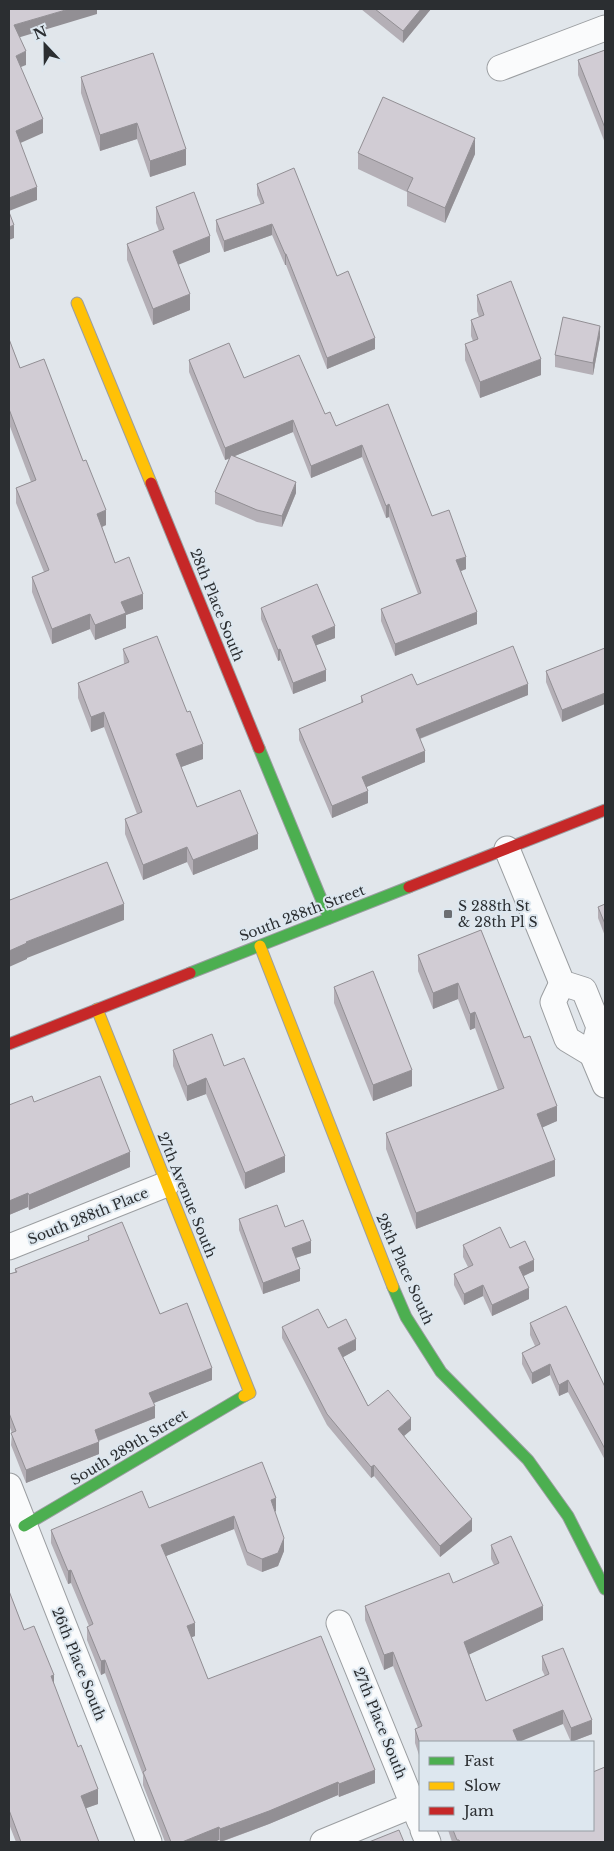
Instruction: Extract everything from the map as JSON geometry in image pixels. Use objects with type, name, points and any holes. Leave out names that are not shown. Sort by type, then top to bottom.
[{"type":"street","points":[[500,68],[605,28]]},
{"type":"street","name":"28th Place South","points":[[77,303],[329,918]]},
{"type":"street","name":"South 288th Street","points":[[9,1044],[605,810]]},
{"type":"street","points":[[507,849],[562,983],[554,1002],[567,1039],[599,1052]]},
{"type":"street","name":"28th Place South","points":[[260,946],[384,1267],[406,1317],[441,1372],[528,1460],[568,1516],[605,1589]]},
{"type":"street","points":[[562,983],[584,990],[599,1027],[599,1052],[605,1085]]},
{"type":"street","name":"27th Avenue South","points":[[97,1009],[250,1392]]},
{"type":"street","name":"South 288th Place","points":[[9,1247],[167,1184]]},
{"type":"street","name":"South 289th Street","points":[[24,1526],[250,1392]]},
{"type":"street","name":"26th Place South","points":[[9,1486],[149,1842]]},
{"type":"street","name":"27th Place South","points":[[339,1624],[417,1813]]},
{"type":"street","points":[[323,1842],[417,1813]]},
{"type":"building","points":[[9,9],[69,9],[14,25],[26,51],[16,56],[43,119],[16,131],[37,187],[9,198]]},
{"type":"building","points":[[375,9],[421,9],[403,31]]},
{"type":"building","points":[[605,50],[605,128],[578,60]]},
{"type":"building","points":[[153,53],[186,149],[150,161],[137,123],[100,135],[81,77]]},
{"type":"building","points":[[383,97],[475,138],[445,208],[407,191],[413,178],[358,153]]},
{"type":"building","points":[[294,168],[337,276],[348,271],[375,338],[327,358],[286,254],[272,224],[224,241],[216,220],[264,203],[257,184]]},
{"type":"building","points":[[194,192],[210,236],[173,251],[190,294],[153,309],[127,244],[164,229],[156,207]]},
{"type":"building","points":[[9,212],[14,225],[9,227]]},
{"type":"building","points":[[511,281],[541,359],[480,382],[465,344],[478,339],[471,320],[484,315],[477,295]]},
{"type":"building","points":[[563,317],[600,326],[593,363],[555,355]]},
{"type":"building","points":[[9,339],[20,368],[44,359],[83,461],[86,460],[106,510],[97,514],[115,563],[129,557],[143,594],[121,602],[126,613],[95,625],[90,614],[52,629],[32,577],[49,570],[16,488],[36,480],[9,409]]},
{"type":"building","points":[[229,343],[244,378],[299,355],[325,414],[330,412],[336,426],[388,404],[432,516],[449,510],[466,557],[456,560],[477,612],[395,644],[381,609],[421,593],[389,504],[386,506],[362,445],[311,466],[293,420],[225,448],[189,360]]},
{"type":"building","points":[[231,455],[296,482],[282,516],[257,510],[215,492]]},
{"type":"building","points":[[317,584],[335,626],[312,636],[326,670],[293,683],[261,608]]},
{"type":"building","points":[[157,636],[187,712],[190,711],[203,744],[176,754],[197,807],[240,790],[258,834],[193,860],[187,847],[143,865],[125,819],[142,812],[104,712],[91,717],[78,683],[129,662],[123,649]]},
{"type":"building","points":[[513,646],[528,684],[416,729],[425,751],[362,777],[368,791],[332,806],[299,729],[363,702],[361,696],[412,674],[417,685]]},
{"type":"building","points":[[605,648],[605,693],[562,710],[546,671]]},
{"type":"building","points":[[107,862],[124,904],[26,942],[9,951],[9,897],[10,900]]},
{"type":"building","points":[[605,904],[605,924],[598,907]]},
{"type":"building","points":[[481,930],[524,1038],[530,1036],[557,1106],[537,1114],[555,1160],[416,1213],[386,1133],[504,1088],[475,1012],[470,1014],[458,983],[433,993],[418,955]]},
{"type":"building","points":[[373,971],[412,1070],[373,1085],[334,987]]},
{"type":"building","points":[[212,1034],[224,1066],[244,1058],[285,1156],[245,1173],[206,1078],[187,1086],[173,1050]]},
{"type":"building","points":[[100,1076],[130,1152],[29,1195],[28,1193],[9,1201],[9,1105],[32,1096],[34,1102]]},
{"type":"building","points":[[277,1205],[285,1227],[303,1220],[311,1241],[292,1248],[300,1269],[263,1283],[239,1219]]},
{"type":"building","points":[[122,1222],[160,1314],[187,1303],[212,1368],[149,1393],[155,1406],[95,1430],[99,1442],[26,1470],[11,1433],[16,1431],[9,1413],[9,1274],[17,1272],[15,1269],[89,1240],[88,1236]]},
{"type":"building","points":[[500,1227],[510,1248],[525,1241],[534,1260],[519,1267],[529,1288],[492,1305],[483,1285],[464,1294],[454,1274],[473,1265],[463,1245]]},
{"type":"building","points":[[566,1306],[605,1387],[605,1449],[568,1380],[559,1385],[550,1364],[532,1373],[522,1353],[540,1344],[530,1323]]},
{"type":"building","points":[[318,1309],[328,1328],[346,1319],[356,1339],[338,1348],[368,1406],[388,1390],[411,1418],[398,1429],[472,1519],[440,1546],[374,1465],[371,1467],[327,1414],[282,1327]]},
{"type":"building","points":[[262,1462],[276,1498],[271,1500],[284,1538],[278,1553],[262,1559],[247,1552],[234,1516],[161,1545],[195,1623],[187,1626],[208,1679],[321,1636],[375,1770],[339,1784],[338,1782],[220,1829],[219,1827],[182,1842],[171,1842],[143,1772],[146,1770],[105,1660],[101,1661],[87,1627],[93,1624],[71,1570],[68,1571],[51,1530],[142,1491],[149,1508]]},
{"type":"building","points":[[511,1536],[543,1606],[464,1642],[486,1701],[549,1674],[542,1656],[563,1648],[592,1720],[571,1728],[563,1710],[513,1730],[518,1741],[419,1741],[415,1729],[422,1726],[393,1652],[384,1655],[365,1606],[449,1573],[453,1583],[499,1563],[491,1545]]},
{"type":"building","points":[[9,1591],[24,1630],[34,1626],[54,1675],[51,1676],[78,1747],[81,1745],[98,1789],[81,1796],[99,1842],[21,1842],[9,1810]]},
{"type":"building","points":[[605,1767],[605,1842],[460,1842],[457,1840],[453,1831],[594,1831],[594,1772]]},
{"type":"building","points":[[399,1830],[404,1842],[369,1842]]},
{"type":"traffic: fast","points":[[259,748],[329,918]]},
{"type":"traffic: fast","points":[[190,973],[409,887]]},
{"type":"traffic: fast","points":[[393,1287],[406,1317],[441,1372],[528,1460],[568,1516],[605,1589]]},
{"type":"traffic: fast","points":[[24,1526],[244,1396]]},
{"type":"traffic: slow","points":[[77,303],[151,483]]},
{"type":"traffic: slow","points":[[260,946],[393,1287]]},
{"type":"traffic: slow","points":[[97,1009],[250,1393],[244,1396]]},
{"type":"traffic: jam","points":[[151,483],[259,748]]},
{"type":"traffic: jam","points":[[409,887],[605,810]]},
{"type":"traffic: jam","points":[[9,1044],[190,973]]},
{"type":"place","name":"S 288th St & 28th Pl S","points":[[448,914]]}]
